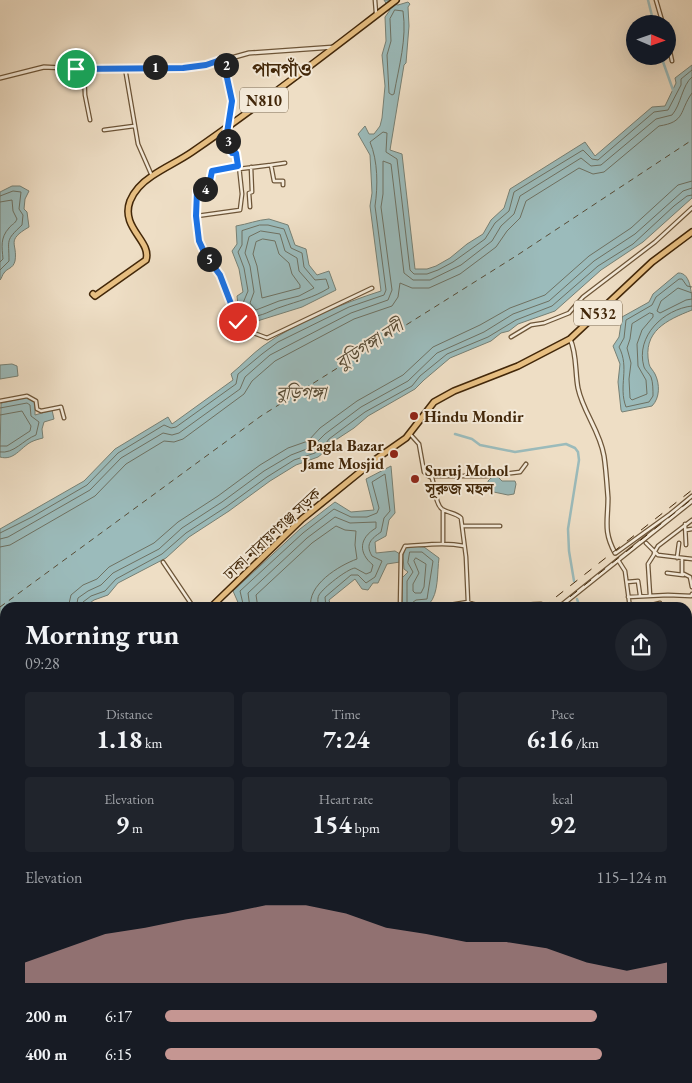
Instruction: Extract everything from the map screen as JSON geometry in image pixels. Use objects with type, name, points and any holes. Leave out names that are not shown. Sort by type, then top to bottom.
[{"type":"highway","name":"N810","points":[[128,217],[130,199],[136,188],[228,126],[336,47],[396,0]]},
{"type":"highway","points":[[128,217],[132,230],[146,250],[146,260],[95,296],[94,294],[142,261],[144,257],[142,248],[131,230],[128,217]]},
{"type":"highway","name":"N532","points":[[570,339],[652,262],[692,232]]},
{"type":"highway","name":"ঢাকা-নারায়ণগঞ্জ সড়ক","points":[[216,602],[302,519],[410,434],[434,402],[454,391],[518,366],[570,339]]},
{"type":"street","points":[[375,0],[378,14]]},
{"type":"street","points":[[656,0],[660,15]]},
{"type":"street","points":[[0,78],[39,68],[183,68],[206,65],[226,58],[260,52],[336,47]]},
{"type":"street","points":[[196,216],[240,210],[242,194],[238,157],[236,153],[232,153],[229,142],[228,126],[232,101],[226,73],[226,58]]},
{"type":"street","points":[[125,68],[138,144],[152,176]]},
{"type":"street","points":[[84,69],[85,95],[90,120]]},
{"type":"street","points":[[104,130],[134,126]]},
{"type":"street","points":[[285,163],[212,171],[209,186],[197,191],[196,216],[199,241],[206,256],[220,275],[240,328],[267,338],[372,288]]},
{"type":"street","points":[[271,165],[274,181],[281,180],[283,185]]},
{"type":"street","points":[[250,207],[249,193],[252,192],[251,167]]},
{"type":"street","points":[[511,338],[531,325],[544,323],[569,314],[584,297],[656,242],[692,208]]},
{"type":"street","points":[[570,339],[574,350],[580,394],[603,450],[608,497],[605,526],[615,553],[692,496]]},
{"type":"street","points":[[0,401],[27,396],[36,401],[37,409],[41,411],[61,408],[64,418]]},
{"type":"street","points":[[410,434],[419,444],[425,474],[431,476],[486,476],[520,472],[526,464]]},
{"type":"street","points":[[431,476],[438,501],[443,510],[443,542]]},
{"type":"street","points":[[566,602],[692,502]]},
{"type":"street","points":[[443,510],[460,516],[465,546],[468,602]]},
{"type":"street","points":[[650,595],[648,564],[658,546],[692,520]]},
{"type":"street","points":[[686,524],[686,545]]},
{"type":"street","points":[[462,526],[500,526]]},
{"type":"street","points":[[686,530],[692,529]]},
{"type":"street","points":[[400,602],[402,549],[405,546],[428,546],[443,542],[465,546]]},
{"type":"street","points":[[677,558],[679,542]]},
{"type":"street","points":[[646,543],[655,553],[692,559]]},
{"type":"street","points":[[682,558],[683,575]]},
{"type":"street","points":[[618,560],[625,571],[629,602]]},
{"type":"street","points":[[163,562],[190,602]]},
{"type":"street","points":[[667,574],[690,577],[692,587]]},
{"type":"street","points":[[627,582],[638,581],[640,596]]},
{"type":"street","points":[[628,597],[650,595],[691,596],[692,594]]},
{"type":"water","name":"বুড়িগঙ্গা","points":[[384,0],[393,0],[394,4],[398,5],[408,2],[410,4],[408,7],[409,26],[406,63],[404,65],[390,150],[402,154],[415,269],[427,269],[436,266],[483,234],[491,220],[504,208],[510,189],[585,142],[595,156],[652,107],[665,106],[676,83],[675,78],[692,65],[692,198],[643,242],[601,270],[555,311],[518,324],[491,341],[450,358],[415,389],[368,416],[331,443],[327,450],[318,457],[296,465],[270,481],[189,537],[166,558],[118,583],[108,595],[91,602],[0,602],[0,529],[84,481],[115,449],[168,417],[172,424],[233,380],[231,374],[259,349],[290,329],[351,301],[381,291],[370,206],[372,193],[370,155],[358,134],[365,126],[369,134],[374,134],[380,126],[385,86],[382,55],[386,41],[385,17],[390,10]]},
{"type":"water","points":[[12,186],[20,186],[29,191],[25,199],[24,209],[27,212],[29,227],[15,239],[14,264],[5,271],[0,280],[0,192]]},
{"type":"water","points":[[269,219],[288,225],[295,245],[306,249],[309,265],[317,275],[329,271],[336,290],[302,307],[251,323],[238,305],[237,296],[243,292],[239,269],[232,251],[237,244],[236,226]]},
{"type":"water","points":[[678,273],[683,274],[689,281],[692,310],[674,318],[659,328],[649,343],[649,364],[658,382],[657,399],[652,406],[622,412],[618,382],[620,364],[613,346],[619,337],[622,317],[649,302],[653,294]]},
{"type":"water","points":[[12,364],[17,366],[18,376],[0,379],[0,365]]},
{"type":"water","points":[[28,397],[35,402],[35,415],[52,410],[54,419],[44,422],[42,429],[43,438],[31,442],[13,456],[0,457],[1,403]]},
{"type":"water","points":[[391,466],[395,513],[389,520],[386,536],[375,542],[376,553],[395,551],[400,554],[400,562],[387,564],[378,583],[373,583],[368,590],[362,589],[355,579],[329,600],[330,602],[238,602],[233,591],[300,529],[335,502],[351,512],[374,510],[366,479]]},
{"type":"water","points":[[497,476],[502,481],[515,481],[514,494],[508,495],[489,491],[488,481]]},
{"type":"water","points":[[411,546],[424,547],[439,558],[437,582],[430,602],[402,602],[402,578],[408,572],[404,569],[403,556],[405,548]]},
{"type":"waterway","points":[[648,0],[652,15]]},
{"type":"waterway","points":[[664,65],[673,90]]},
{"type":"waterway","points":[[455,434],[472,439],[480,445],[515,452],[566,444],[575,448],[578,452],[579,460],[568,529],[569,551],[574,581]]},
{"type":"ferry route","points":[[7,602],[261,416],[516,256],[692,140]]},
{"type":"railway","points":[[550,602],[692,490]]},
{"type":"railway","points":[[563,602],[692,499]]},
{"type":"place","name":"Hindu Mondir","points":[[414,416]]},
{"type":"place","name":"Pagla Bazar Jame Mosjid","points":[[394,454]]},
{"type":"place","name":"Suruj Mohol সূরুজ মহল","points":[[415,479]]},
{"type":"district","name":"পানগাঁও","points":[[282,69]]},
{"type":"route","points":[[76,69],[183,68],[206,65],[226,58],[226,73],[232,101],[227,133],[232,153],[236,153],[239,162],[238,166],[212,171],[209,186],[197,191],[196,216],[199,241],[206,256],[220,275],[238,322]]},
{"type":"water label","name":"বুড়িগঙ্গা নদী","points":[[369,344]]}]
